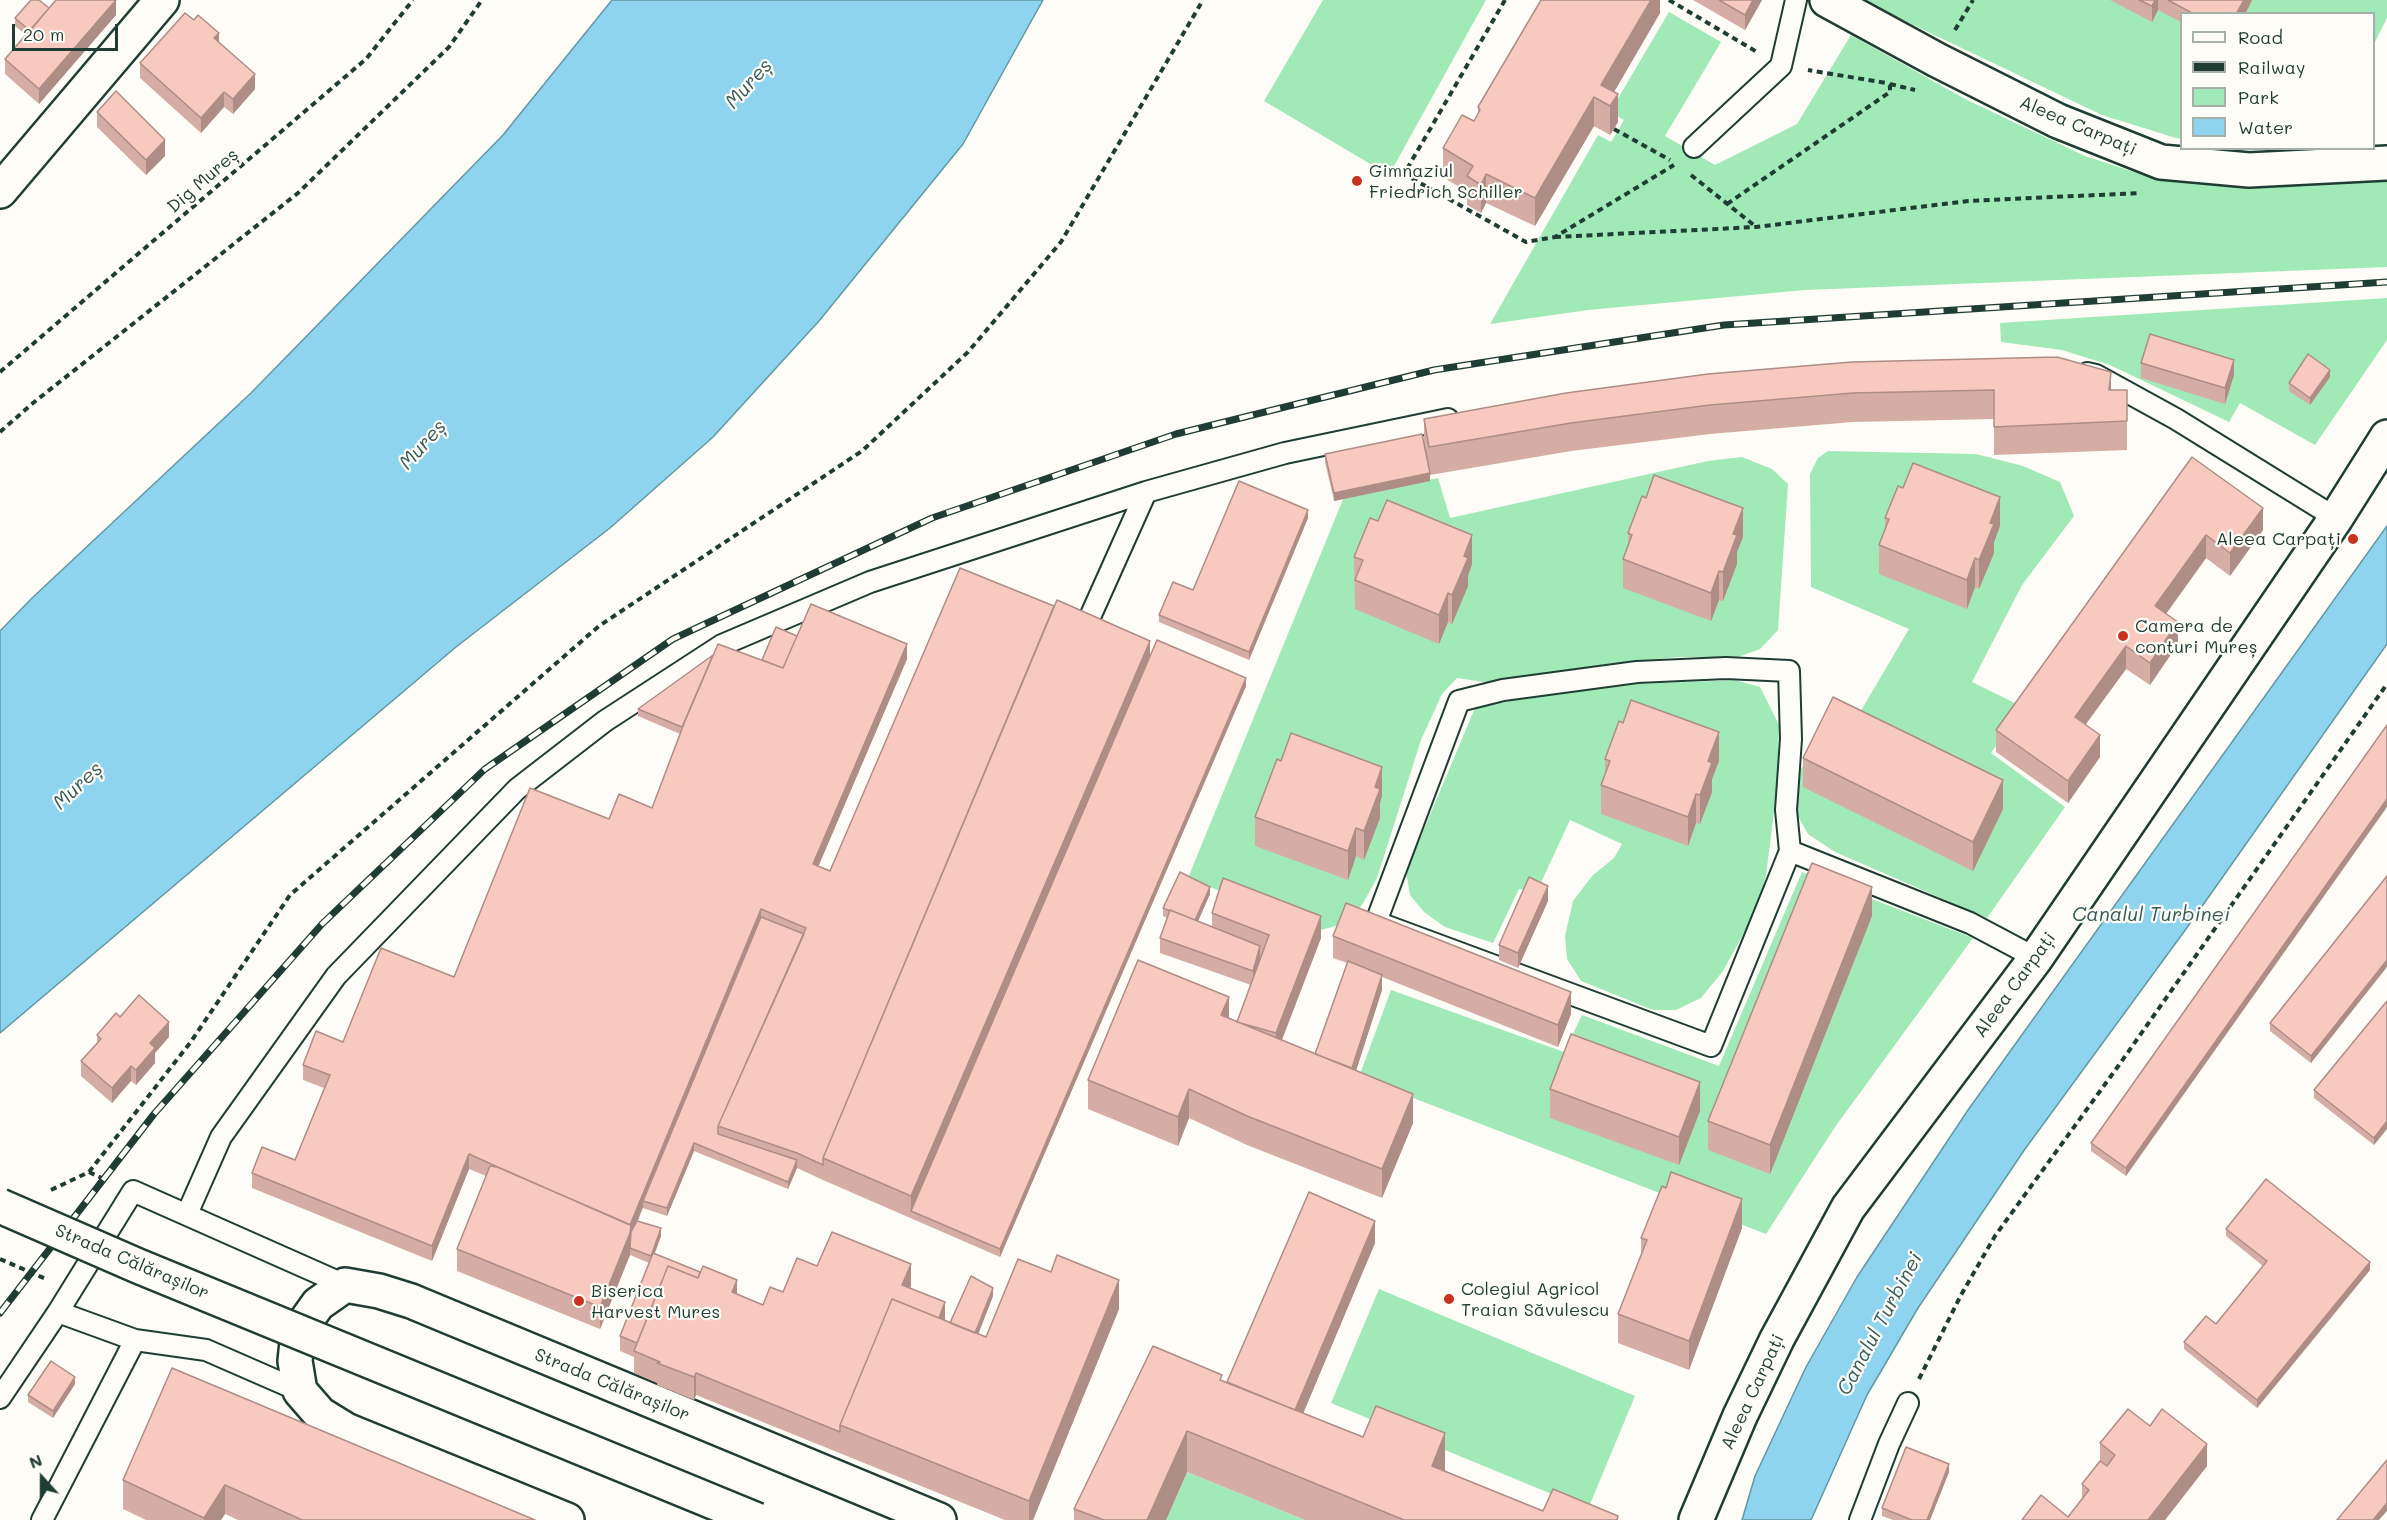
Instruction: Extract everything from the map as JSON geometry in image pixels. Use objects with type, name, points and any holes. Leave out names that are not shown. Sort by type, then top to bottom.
[{"type":"street","points":[[0,191],[162,0]]},
{"type":"street","name":"Aleea Carpați","points":[[1827,0],[1937,60],[2058,121],[2161,162],[2248,170],[2387,163]]},
{"type":"street","name":"Aleea Carpați","points":[[1696,1520],[1740,1416],[1848,1208],[2036,958],[2336,518],[2387,437]]},
{"type":"street","name":"Strada Călărașilor","points":[[0,1206],[160,1275],[757,1520]]},
{"type":"street","points":[[345,1285],[318,1304],[298,1332],[295,1361],[300,1391],[320,1414],[346,1430],[567,1520]]},
{"type":"street","name":"Strada Călărașilor","points":[[345,1285],[379,1291],[411,1301],[939,1520]]},
{"type":"lane","points":[[1694,147],[1781,66],[1796,0]]},
{"type":"lane","points":[[2074,371],[2096,375],[2176,419],[2336,518]]},
{"type":"lane","points":[[186,1214],[221,1137],[336,976],[517,789],[605,721],[722,645],[870,582],[1146,492],[1285,453],[1467,416]]},
{"type":"lane","points":[[1090,617],[1146,492]]},
{"type":"lane","points":[[1726,668],[1789,671],[1791,739],[1786,810],[1790,851],[1711,1046],[1376,922],[1459,701],[1503,690],[1637,672],[1726,668]]},
{"type":"lane","points":[[1790,851],[1970,923],[2036,958]]},
{"type":"lane","points":[[0,1398],[58,1312],[133,1191],[345,1285]]},
{"type":"lane","points":[[58,1312],[135,1340],[206,1350],[300,1391]]},
{"type":"lane","points":[[42,1520],[135,1340]]},
{"type":"lane","points":[[1860,1520],[1908,1403]]},
{"type":"path","name":"Dig Mureș","points":[[0,372],[366,59],[413,0]]},
{"type":"path","points":[[0,432],[33,403],[298,193],[449,47],[482,0]]},
{"type":"path","points":[[49,1190],[88,1172],[190,1043],[290,895],[598,626],[862,451],[968,352],[1060,242],[1203,0]]},
{"type":"path","points":[[1505,0],[1404,174],[1526,242],[1555,237],[1756,227],[1968,201],[2147,193]]},
{"type":"path","points":[[1670,0],[1781,66],[1886,83],[1890,86],[1890,92],[1727,204]]},
{"type":"path","points":[[1614,129],[1676,164],[1756,227]]},
{"type":"path","points":[[1555,237],[1676,164],[1694,147]]},
{"type":"path","points":[[1908,1403],[1961,1295],[1995,1236],[2119,1065],[2387,684]]},
{"type":"path","points":[[0,1259],[72,1290]]},
{"type":"green space","points":[[1323,0],[1486,0],[1389,175],[1264,101]]},
{"type":"green space","points":[[1861,0],[2387,0],[2387,18],[2375,42],[2375,12],[2180,12],[2180,139],[2102,115]]},
{"type":"green space","points":[[1669,12],[1721,42],[1665,136],[1715,165],[1797,124],[1851,35],[1967,100],[2085,156],[2159,180],[2243,185],[2387,179],[2387,267],[1805,290],[1588,310],[1490,324],[1598,135],[1611,142],[1624,120],[1610,112]]},
{"type":"green space","points":[[2387,298],[2387,340],[2315,445],[2240,403],[2229,422],[2110,365],[2062,350],[2001,342],[2000,323]]},
{"type":"green space","points":[[1828,451],[1976,454],[2023,466],[2060,482],[2074,516],[2022,585],[1972,682],[2023,707],[1991,753],[2065,807],[1987,918],[1835,852],[1808,834],[1795,811],[1797,777],[1837,699],[1859,714],[1909,629],[1811,587],[1810,474],[1818,458]]},
{"type":"green space","points":[[1742,457],[1772,469],[1788,484],[1778,630],[1760,649],[1738,657],[1678,657],[1608,664],[1490,683],[1457,678],[1442,694],[1421,740],[1377,878],[1362,905],[1343,924],[1317,931],[1188,878],[1344,497],[1438,478],[1450,518],[1708,461]]},
{"type":"green space","points":[[1735,680],[1760,687],[1779,725],[1777,788],[1766,875],[1756,911],[1723,971],[1701,998],[1676,1010],[1653,1010],[1581,981],[1567,959],[1565,936],[1573,901],[1592,876],[1614,858],[1622,844],[1570,820],[1537,891],[1519,889],[1493,943],[1445,927],[1424,912],[1410,895],[1406,872],[1475,708],[1586,686]]},
{"type":"green space","points":[[1802,872],[1973,938],[1835,1127],[1766,1234],[1359,1077],[1391,990],[1564,1052],[1582,1015],[1719,1066]]},
{"type":"green space","points":[[1379,1289],[1635,1396],[1588,1509],[1331,1403]]},
{"type":"green space","points":[[1187,1472],[1305,1520],[1166,1520]]},
{"type":"water","name":"Mureș","points":[[612,0],[1043,0],[963,144],[819,321],[713,437],[610,528],[456,647],[0,1033],[0,631],[31,599],[251,393],[503,135]]},
{"type":"water","name":"Canalul Turbinei","points":[[2387,526],[2387,644],[2186,929],[2025,1149],[1918,1308],[1867,1395],[1811,1520],[1742,1520],[1755,1476],[1806,1367],[1857,1277],[1968,1110]]},
{"type":"building","points":[[31,0],[39,0],[49,8],[30,31],[15,18]]},
{"type":"building","points":[[56,0],[116,0],[39,89],[5,59]]},
{"type":"building","points":[[1541,0],[1651,0],[1601,85],[1618,94],[1610,106],[1594,97],[1535,198],[1486,174],[1481,185],[1467,176],[1473,166],[1443,148],[1462,115],[1474,121],[1480,110],[1478,107]]},
{"type":"building","points":[[1719,0],[1753,0],[1745,15]]},
{"type":"building","points":[[2139,0],[2155,0],[2152,6]]},
{"type":"building","points":[[2168,0],[2244,0],[2237,12],[2190,12]]},
{"type":"building","points":[[185,13],[194,20],[198,15],[219,33],[214,38],[255,74],[233,99],[224,92],[201,118],[140,63]]},
{"type":"building","points":[[116,91],[165,140],[146,160],[97,112]]},
{"type":"building","points":[[2150,334],[2234,360],[2225,388],[2141,363]]},
{"type":"building","points":[[2308,354],[2330,370],[2310,398],[2289,383]]},
{"type":"building","points":[[2057,357],[2111,372],[2109,390],[2127,390],[2127,421],[1994,427],[1994,390],[1853,393],[1710,405],[1571,423],[1429,447],[1424,419],[1566,393],[1708,374],[1852,362]]},
{"type":"building","points":[[1422,434],[1430,473],[1334,493],[1325,454]]},
{"type":"building","name":"Camera de conturi Mureș","points":[[2192,457],[2263,508],[2230,553],[2206,535],[2155,606],[2178,622],[2150,663],[2126,646],[2075,717],[2100,735],[2068,781],[1996,730]]},
{"type":"building","points":[[1913,463],[2000,497],[1990,523],[1994,524],[1979,560],[1975,558],[1967,580],[1879,545],[1889,519],[1885,518],[1898,486],[1903,488]]},
{"type":"building","points":[[1654,475],[1743,508],[1733,534],[1737,535],[1723,572],[1719,571],[1711,593],[1623,559],[1632,535],[1628,533],[1642,496],[1646,498]]},
{"type":"building","points":[[1239,481],[1308,510],[1249,652],[1159,615],[1173,582],[1193,590]]},
{"type":"building","points":[[1387,500],[1472,535],[1464,556],[1468,558],[1452,595],[1448,593],[1439,615],[1355,580],[1363,560],[1354,557],[1370,518],[1378,521]]},
{"type":"building","points":[[960,568],[1054,606],[823,1158],[823,1165],[797,1153],[718,1126],[806,928],[761,909],[630,1225],[469,1154],[432,1246],[252,1173],[262,1147],[295,1160],[330,1075],[303,1065],[316,1031],[343,1042],[381,948],[454,977],[530,788],[609,819],[619,794],[652,808],[685,721],[718,644],[783,668],[811,604],[907,644],[813,864],[830,871]]},
{"type":"building","points":[[1057,600],[1150,641],[911,1196],[823,1158]]},
{"type":"building","points":[[776,627],[797,636],[783,668],[762,660]]},
{"type":"building","points":[[1157,640],[1246,678],[1000,1249],[911,1211]]},
{"type":"building","points":[[713,655],[682,727],[638,709]]},
{"type":"building","points":[[1833,697],[2003,780],[1973,842],[1803,758]]},
{"type":"building","points":[[1631,700],[1719,732],[1708,761],[1712,763],[1700,795],[1696,794],[1688,817],[1601,785],[1610,761],[1605,759],[1619,721],[1623,723]]},
{"type":"building","points":[[2387,725],[2387,799],[2126,1168],[2091,1143]]},
{"type":"building","points":[[1291,733],[1382,767],[1375,787],[1380,789],[1364,831],[1356,828],[1348,851],[1255,817],[1277,759],[1281,761]]},
{"type":"building","points":[[1812,863],[1872,887],[1770,1145],[1708,1121]]},
{"type":"building","points":[[1180,872],[1210,887],[1195,920],[1163,908]]},
{"type":"building","points":[[2387,876],[2387,960],[2311,1056],[2270,1023]]},
{"type":"building","points":[[1529,877],[1548,886],[1518,953],[1499,945]]},
{"type":"building","points":[[1223,878],[1321,916],[1276,1033],[1237,1022],[1269,935],[1212,913]]},
{"type":"building","points":[[1346,903],[1571,992],[1558,1025],[1333,936]]},
{"type":"building","points":[[1170,910],[1260,946],[1253,971],[1160,938]]},
{"type":"building","points":[[761,917],[804,934],[718,1126],[718,1134],[797,1160],[788,1182],[694,1143],[667,1208],[643,1201]]},
{"type":"building","points":[[1138,960],[1229,997],[1221,1015],[1413,1094],[1382,1169],[1247,1116],[1189,1089],[1178,1117],[1088,1080]]},
{"type":"building","points":[[1348,961],[1382,975],[1352,1068],[1315,1054]]},
{"type":"building","points":[[139,995],[169,1022],[150,1043],[155,1048],[136,1070],[131,1066],[112,1088],[81,1061],[101,1039],[97,1035],[116,1013],[120,1017]]},
{"type":"building","points":[[2387,1001],[2387,1121],[2374,1138],[2314,1090]]},
{"type":"building","points":[[1571,1034],[1700,1082],[1679,1137],[1550,1089]]},
{"type":"building","points":[[490,1166],[631,1225],[630,1233],[600,1307],[457,1249]]},
{"type":"building","points":[[1671,1172],[1742,1199],[1689,1341],[1618,1314],[1647,1240],[1641,1238],[1662,1186],[1666,1188]]},
{"type":"building","points":[[2266,1179],[2370,1262],[2257,1400],[2184,1342],[2206,1316],[2216,1324],[2267,1261],[2226,1229]]},
{"type":"building","points":[[1309,1192],[1375,1221],[1295,1410],[1227,1382]]},
{"type":"building","points":[[637,1221],[661,1228],[651,1256],[630,1248],[631,1232]]},
{"type":"building","points":[[832,1232],[911,1264],[902,1285],[945,1302],[939,1318],[892,1299],[840,1425],[840,1432],[696,1373],[694,1377],[657,1363],[660,1362],[634,1351],[668,1266],[698,1278],[703,1266],[737,1280],[732,1292],[763,1305],[770,1287],[783,1292],[797,1258],[817,1266]]},
{"type":"building","points":[[653,1253],[700,1272],[698,1278],[668,1266],[637,1343],[620,1336]]},
{"type":"building","points":[[1057,1255],[1119,1280],[1029,1501],[840,1425],[892,1299],[986,1337],[1018,1259],[1051,1272]]},
{"type":"building","points":[[971,1276],[993,1288],[975,1333],[950,1323]]},
{"type":"building","points":[[1153,1346],[1222,1375],[1220,1380],[1363,1437],[1376,1406],[1445,1433],[1432,1466],[1543,1511],[1553,1489],[1618,1516],[1617,1520],[1404,1520],[1187,1431],[1147,1520],[1104,1520],[1074,1509]]},
{"type":"building","points":[[51,1361],[75,1377],[53,1411],[28,1395]]},
{"type":"building","points":[[172,1368],[535,1520],[302,1520],[225,1485],[204,1518],[123,1480]]},
{"type":"building","points":[[2128,1409],[2150,1426],[2162,1409],[2207,1444],[2148,1520],[2022,1520],[2041,1495],[2068,1517],[2089,1490],[2082,1484],[2100,1461],[2107,1466],[2115,1455],[2100,1443]]},
{"type":"building","points":[[1906,1447],[1949,1464],[1927,1520],[1912,1520],[1882,1508]]},
{"type":"building","points":[[2387,1460],[2387,1503],[2373,1520],[2337,1520]]},
{"type":"railway","points":[[0,1313],[154,1114],[322,924],[485,769],[673,639],[932,518],[1176,434],[1434,370],[1724,325],[2387,282]]},
{"type":"place","name":"Gimnaziul Friedrich Schiller","points":[[1357,181]]},
{"type":"place","name":"Aleea Carpați","points":[[2353,539]]},
{"type":"place","name":"Camera de conturi Mureș","points":[[2123,636]]},
{"type":"place","name":"Colegiul Agricol Traian Săvulescu","points":[[1449,1299]]},
{"type":"place","name":"Biserica Harvest Mures","points":[[579,1301]]}]
